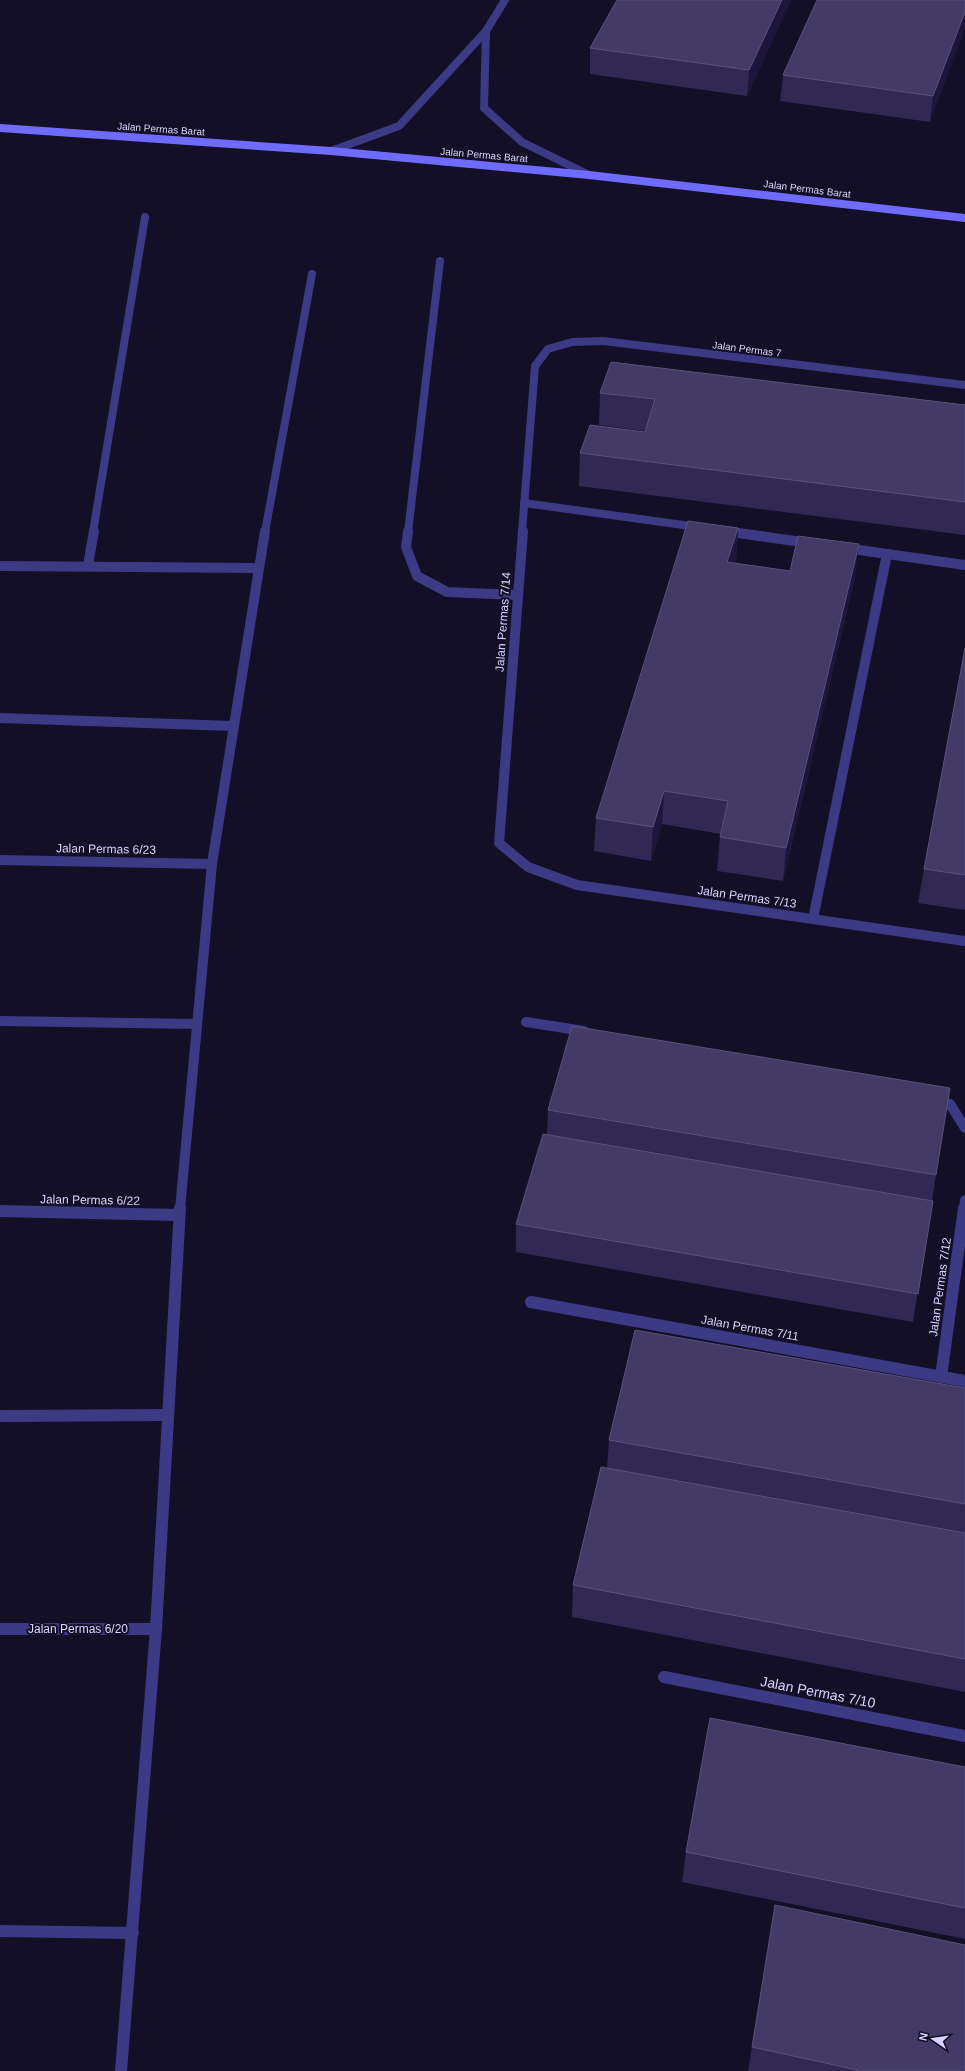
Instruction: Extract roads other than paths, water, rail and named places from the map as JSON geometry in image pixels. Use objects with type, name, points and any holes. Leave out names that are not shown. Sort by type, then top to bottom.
[{"type":"main road","name":"Jalan Permas Barat","points":[[0,128],[331,151],[589,175],[965,218]]},
{"type":"street","points":[[331,151],[399,126],[486,31],[505,0]]},
{"type":"street","points":[[486,31],[484,108],[522,142],[589,175]]},
{"type":"street","points":[[88,565],[145,216]]},
{"type":"street","points":[[440,261],[406,547],[417,576],[447,592],[517,595]]},
{"type":"street","points":[[121,2071],[156,1629],[179,1215],[212,864],[258,568],[312,274]]},
{"type":"street","name":"Jalan Permas 7","points":[[534,366],[548,348],[572,342],[603,341],[965,385]]},
{"type":"street","name":"Jalan Permas 7/14","points":[[528,867],[499,843],[534,366]]},
{"type":"street","points":[[524,502],[816,544]]},
{"type":"street","points":[[840,547],[965,565]]},
{"type":"street","points":[[813,920],[887,554]]},
{"type":"street","points":[[0,566],[88,565],[258,568]]},
{"type":"street","points":[[0,718],[233,726]]},
{"type":"street","name":"Jalan Permas 6/23","points":[[0,860],[212,864]]},
{"type":"street","name":"Jalan Permas 7/13","points":[[528,867],[577,885],[965,941]]},
{"type":"street","points":[[0,1021],[197,1024]]},
{"type":"street","points":[[526,1022],[597,1033]]},
{"type":"street","points":[[928,1096],[950,1104],[965,1128]]},
{"type":"street","name":"Jalan Permas 7/12","points":[[942,1377],[965,1200]]},
{"type":"street","name":"Jalan Permas 6/22","points":[[0,1211],[179,1215]]},
{"type":"street","name":"Jalan Permas 7/11","points":[[531,1302],[965,1381]]},
{"type":"street","points":[[0,1416],[168,1415]]},
{"type":"street","name":"Jalan Permas 6/20","points":[[0,1629],[156,1629]]},
{"type":"street","name":"Jalan Permas 7/10","points":[[664,1677],[965,1736]]},
{"type":"street","points":[[0,1931],[133,1933]]}]
